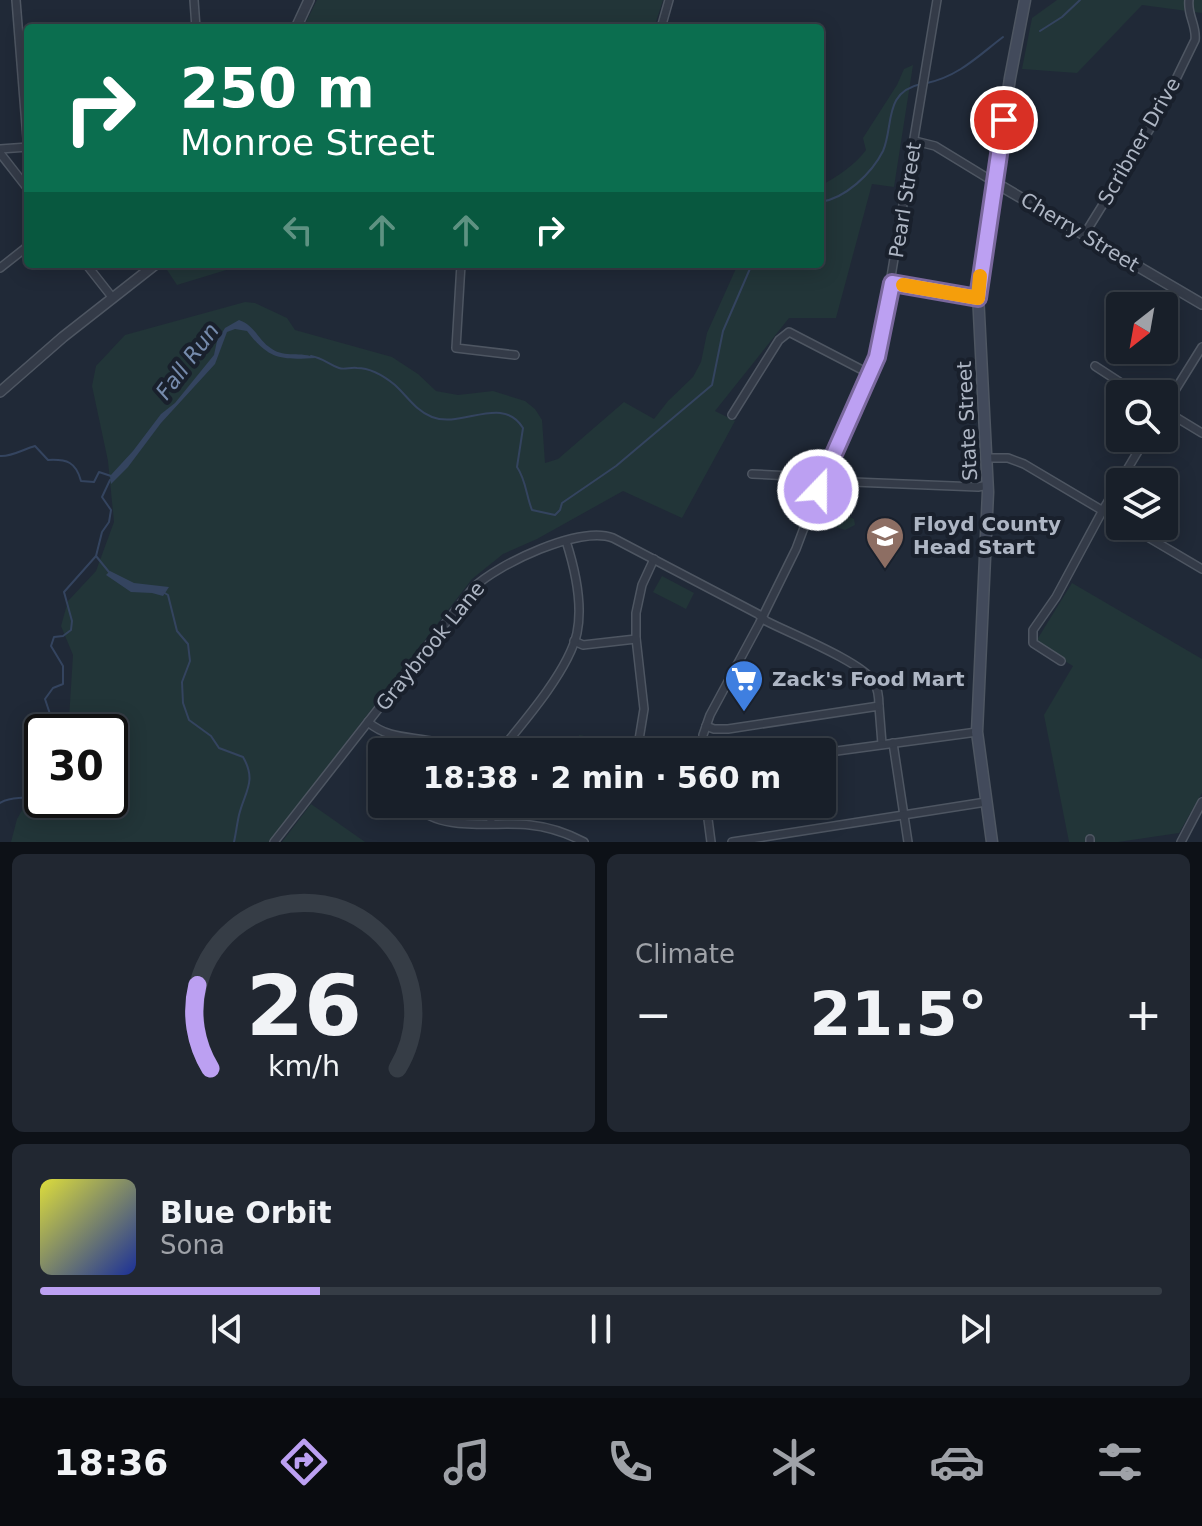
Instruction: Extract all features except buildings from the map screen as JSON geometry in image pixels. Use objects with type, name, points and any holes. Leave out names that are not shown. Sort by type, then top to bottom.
[{"type":"main road","name":"State Street","points":[[992,842],[977,732],[988,485],[978,298],[1025,0]]},
{"type":"street","points":[[16,0],[24,103]]},
{"type":"street","points":[[194,0],[196,24]]},
{"type":"street","points":[[298,24],[309,0]]},
{"type":"street","points":[[662,24],[669,0]]},
{"type":"street","name":"Pearl Street","points":[[704,738],[706,726],[796,549],[822,480],[879,349],[937,0]]},
{"type":"street","name":"Scribner Drive","points":[[1084,235],[1159,114],[1195,40],[1198,32],[1188,11],[1189,0]]},
{"type":"street","name":"Cherry Street","points":[[915,141],[935,146],[1202,304]]},
{"type":"street","points":[[24,143],[0,151],[24,184]]},
{"type":"street","points":[[0,268],[24,249]]},
{"type":"street","points":[[89,268],[112,297]]},
{"type":"street","points":[[0,392],[151,268]]},
{"type":"street","points":[[461,268],[456,348],[515,355]]},
{"type":"street","points":[[892,283],[978,298]]},
{"type":"street","points":[[732,415],[779,340],[789,332],[870,374]]},
{"type":"street","points":[[1178,386],[1202,347]]},
{"type":"street","points":[[1095,366],[1116,380]]},
{"type":"street","points":[[1178,418],[1202,433]]},
{"type":"street","points":[[1061,661],[1035,645],[1032,634],[1138,452]]},
{"type":"street","points":[[987,458],[1008,458],[1024,464],[1106,512]]},
{"type":"street","points":[[752,474],[822,480],[988,485]]},
{"type":"street","name":"Graybrook Lane","points":[[274,842],[481,580],[511,562],[589,534],[605,535],[654,559],[866,673],[877,690],[879,706]]},
{"type":"street","points":[[1153,540],[1202,569]]},
{"type":"street","points":[[509,738],[561,668],[574,641],[578,599],[566,541]]},
{"type":"street","points":[[639,738],[644,703],[636,639],[637,601],[654,559]]},
{"type":"street","points":[[574,641],[583,645],[636,639]]},
{"type":"street","points":[[706,726],[728,729],[879,706],[882,744]]},
{"type":"street","points":[[368,722],[388,735],[420,738]]},
{"type":"street","points":[[836,751],[977,732]]},
{"type":"street","points":[[893,743],[908,842]]},
{"type":"street","points":[[732,842],[986,802]]},
{"type":"street","points":[[1181,842],[1202,802]]},
{"type":"street","points":[[439,818],[547,828],[584,842]]},
{"type":"street","points":[[491,818],[491,822]]},
{"type":"street","points":[[708,818],[711,842]]},
{"type":"green space","points":[[317,0],[663,0],[655,24],[305,24]]},
{"type":"green space","points":[[1057,0],[1202,0],[1202,13],[1142,5],[1077,73],[1022,69],[1032,18]]},
{"type":"green space","points":[[913,65],[894,187],[872,184],[836,318],[789,318],[715,411],[735,421],[682,518],[623,491],[537,539],[503,554],[472,579],[269,842],[11,842],[24,807],[24,818],[128,818],[128,714],[69,714],[73,655],[61,626],[68,601],[96,571],[114,522],[108,461],[92,386],[96,366],[125,335],[245,302],[255,303],[287,318],[295,330],[392,357],[418,374],[436,391],[458,395],[493,391],[525,401],[542,420],[545,463],[558,459],[624,402],[654,419],[693,377],[701,362],[707,333],[736,268],[824,268],[824,183],[845,170],[866,150],[863,138],[904,69]]},
{"type":"green space","points":[[166,268],[233,268],[177,285]]},
{"type":"green space","points":[[842,514],[854,519],[855,525],[845,530],[836,527],[832,520]]},
{"type":"green space","points":[[889,530],[905,538],[896,557],[879,548]]},
{"type":"green space","points":[[662,576],[694,593],[686,609],[653,592]]},
{"type":"green space","points":[[1072,583],[1202,659],[1202,793],[1179,833],[1118,842],[1069,842],[1044,715],[1073,666],[1035,643]]},
{"type":"green space","points":[[311,804],[365,842],[282,842]]},
{"type":"water","points":[[239,320],[277,352],[316,358],[277,356],[262,348],[247,331],[235,329],[227,332],[215,364],[111,484],[110,476],[214,355],[217,341],[225,328]]},
{"type":"water","points":[[110,571],[134,583],[169,587],[163,596],[131,592],[106,575]]},
{"type":"waterway","name":"Fall Run","points":[[1040,31],[1062,17],[1080,0]]},
{"type":"waterway","name":"Fall Run","points":[[927,83],[959,70],[1003,37]]},
{"type":"waterway","name":"Fall Run","points":[[824,201],[857,184],[872,168],[883,151],[895,102],[909,88],[921,84]]},
{"type":"waterway","name":"Fall Run","points":[[311,356],[341,369],[362,368],[377,373],[432,417],[444,420],[493,413],[514,418],[523,428],[517,467],[532,510],[555,515],[562,503],[616,466],[712,385],[723,331],[750,268]]},
{"type":"waterway","points":[[0,456],[35,446],[48,460],[65,461],[73,466],[81,481],[94,482],[99,472],[111,476]]},
{"type":"waterway","name":"Fall Run","points":[[50,714],[45,699],[53,688],[63,684],[63,666],[51,646],[54,637],[63,636],[71,630],[72,621],[64,592],[96,556],[102,532],[109,522],[111,510],[102,497],[110,480]]},
{"type":"waterway","points":[[96,556],[109,572]]},
{"type":"waterway","points":[[163,592],[168,595],[177,631],[188,644],[190,661],[182,682],[183,703],[189,720],[211,736],[219,748],[243,757],[247,765],[248,786],[234,842]]},
{"type":"waterway","name":"Fall Run","points":[[0,803],[24,798]]},
{"type":"slow traffic","points":[[903,285],[978,298],[980,276]]},
{"type":"place","name":"Floyd County Head Start","points":[[885,570]]},
{"type":"place","name":"Zack's Food Mart","points":[[744,713]]},
{"type":"route","points":[[818,490],[877,357],[892,283],[978,298],[1004,120]]}]
